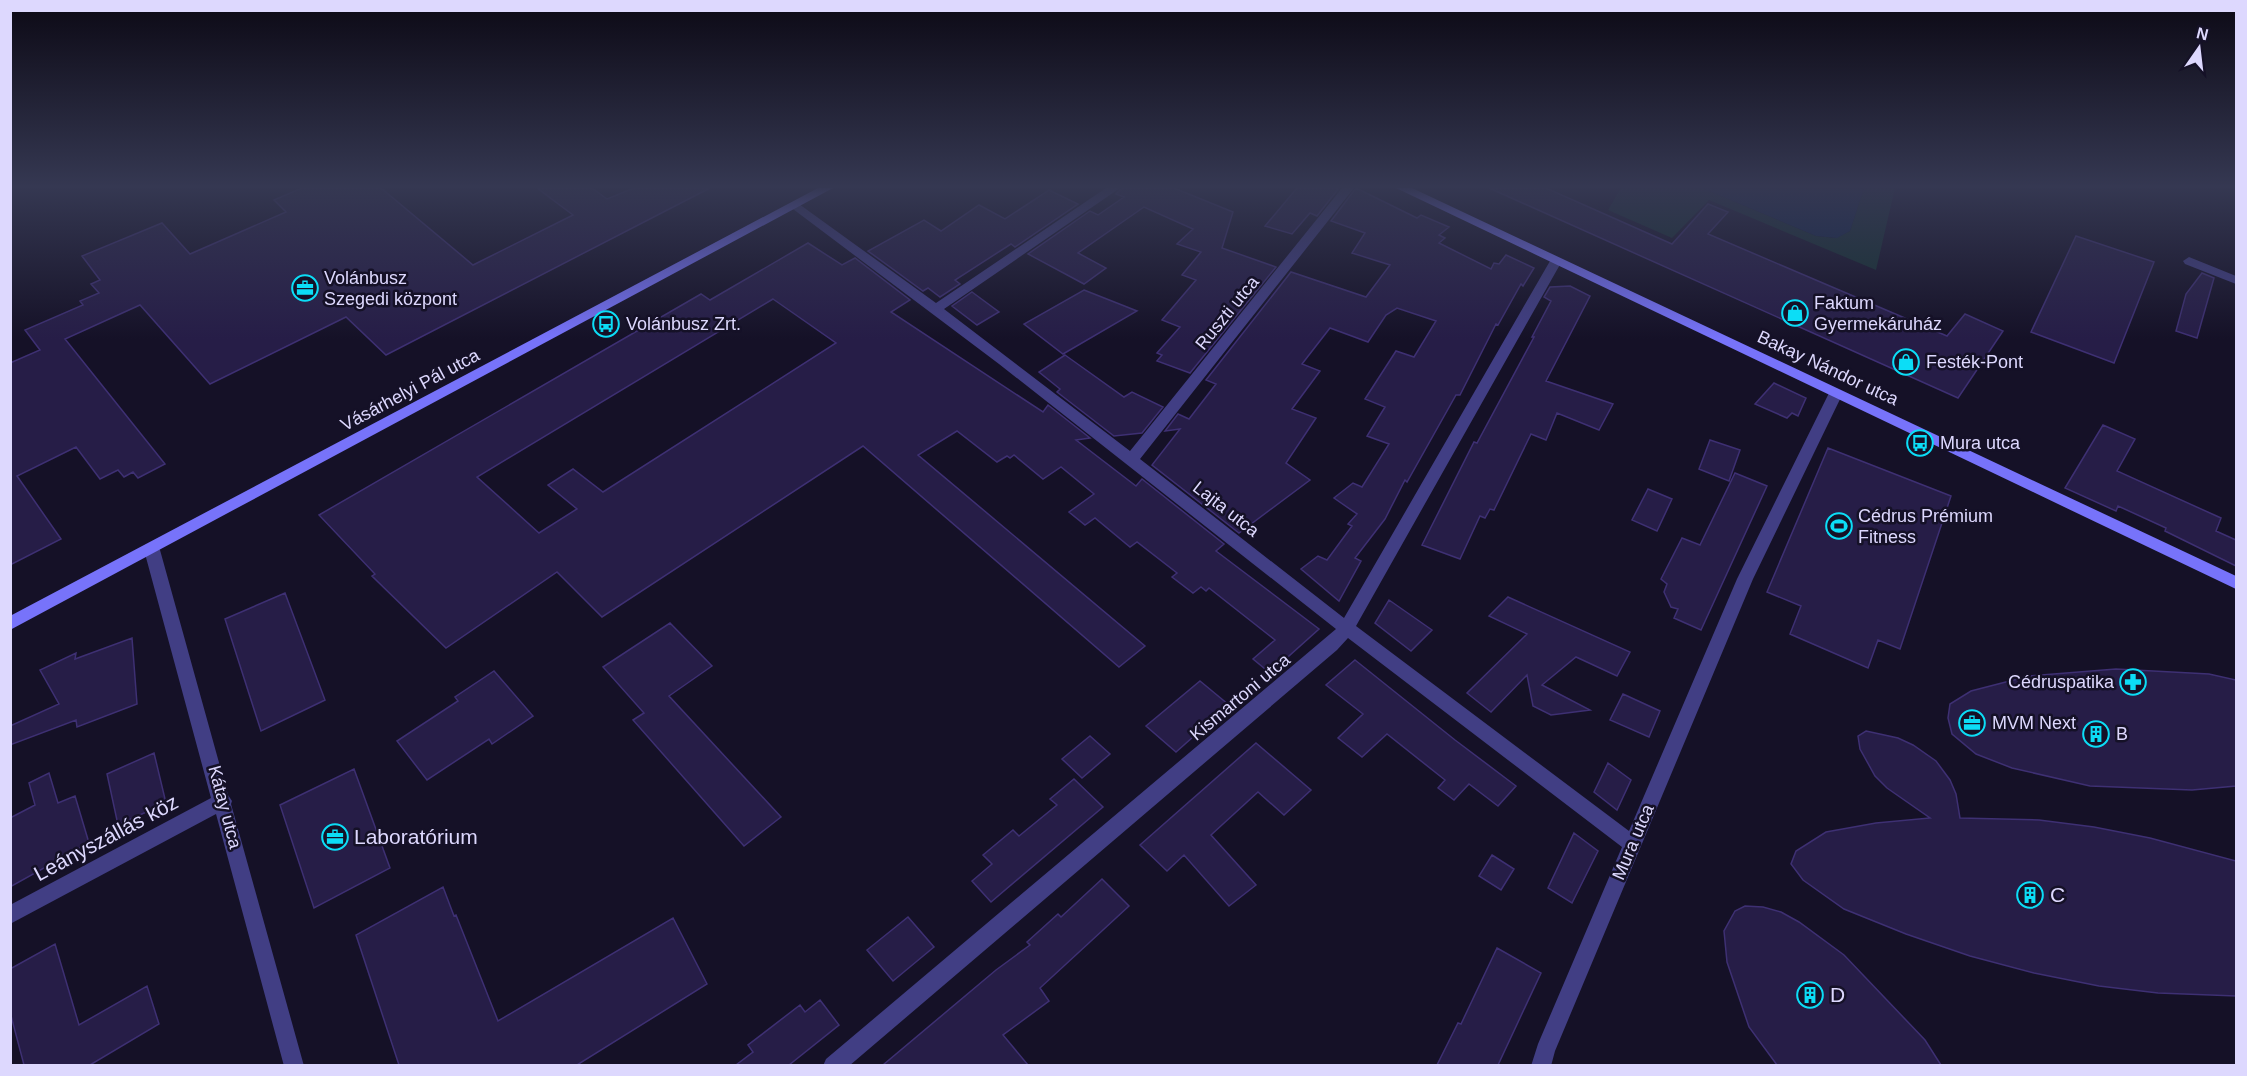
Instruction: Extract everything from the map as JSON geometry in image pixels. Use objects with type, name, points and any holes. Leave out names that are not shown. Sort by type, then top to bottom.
[{"type":"main road","name":"Vásárhelyi Pál utca","points":[[10,624],[735,238]]},
{"type":"main road","name":"Bakay Nándor utca","points":[[1508,238],[2236,583]]},
{"type":"street","name":"Lajta utca","points":[[839,238],[936,309],[1132,459],[1346,629],[1632,844]]},
{"type":"street","points":[[936,309],[1040,238]]},
{"type":"street","name":"Ruszti utca","points":[[1132,459],[1308,238]]},
{"type":"street","name":"Kismartoni utca","points":[[833,1065],[1331,645],[1346,629],[1556,261]]},
{"type":"street","points":[[2189,261],[2236,280]]},
{"type":"street","name":"Mura utca","points":[[1541,1065],[1745,579],[1836,393]]},
{"type":"street","name":"Kátay utca","points":[[152,550],[294,1065]]},
{"type":"street","name":"Leányszállás köz","points":[[10,915],[223,801]]},
{"type":"green space","points":[[1800,238],[1883,238],[1876,270]]},
{"type":"building","name":"Volánbusz Szegedi központ","points":[[125,238],[176,238],[190,254],[226,238],[441,238],[473,265],[527,238],[613,238],[386,355],[346,317],[210,384],[140,305],[65,339],[165,464],[138,478],[133,472],[124,477],[118,470],[100,479],[76,447],[17,476],[61,539],[10,565],[10,363],[40,350],[25,330],[83,305],[80,301],[99,293],[91,284],[100,280],[82,256]]},
{"type":"building","points":[[891,238],[1028,238],[1015,247],[1011,244],[955,280],[960,284],[940,297],[928,288],[923,291],[868,251]]},
{"type":"building","points":[[1051,238],[1099,238],[1078,253],[1106,268],[1084,284],[1028,254]]},
{"type":"building","points":[[1183,238],[1225,238],[1222,248],[1276,267],[1190,373],[1157,361],[1162,355],[1157,353],[1180,327],[1162,320],[1196,280],[1182,275],[1201,252],[1177,244]]},
{"type":"building","points":[[1362,238],[1445,238],[1439,243],[1491,269],[1494,263],[1499,264],[1506,255],[1534,268],[1523,286],[1521,284],[1498,325],[1496,324],[1460,395],[1456,395],[1407,482],[1405,480],[1385,519],[1355,558],[1361,561],[1339,601],[1301,569],[1318,556],[1327,560],[1352,526],[1348,524],[1357,514],[1334,498],[1353,483],[1362,487],[1389,444],[1367,436],[1385,407],[1365,399],[1396,351],[1414,357],[1436,321],[1397,308],[1386,315],[1368,342],[1330,328],[1302,364],[1320,371],[1292,409],[1316,418],[1286,463],[1310,480],[1239,533],[1152,465],[1180,429],[1165,431],[1178,414],[1189,419],[1216,384],[1206,380],[1291,272],[1366,297],[1390,265],[1352,253]]},
{"type":"building","points":[[1601,238],[1659,238],[1672,244],[1677,238],[1718,238],[1947,336],[1965,314],[2003,331],[1958,398]]},
{"type":"building","points":[[2075,238],[2083,238],[2154,262],[2114,363],[2031,332]]},
{"type":"building","points":[[808,243],[842,265],[855,258],[910,300],[891,312],[1043,412],[1048,405],[1090,438],[1076,440],[1136,486],[1142,479],[1224,544],[1216,551],[1319,629],[1270,673],[1253,659],[1275,640],[1209,588],[1206,591],[1201,587],[1193,593],[1172,577],[1177,573],[1137,542],[1130,547],[1095,518],[1085,525],[1069,512],[1094,494],[1061,467],[1043,479],[1014,455],[997,462],[957,431],[918,455],[1145,646],[1119,667],[863,446],[602,617],[557,572],[446,648],[372,576],[375,574],[319,515],[701,294],[710,300]],"holes":[[[773,299],[836,343],[603,492],[573,469],[548,485],[577,509],[539,533],[477,477]]]},
{"type":"building","points":[[2202,273],[2214,278],[2197,338],[2176,331],[2186,294]]},
{"type":"building","points":[[1570,286],[1590,296],[1546,381],[1613,404],[1599,430],[1557,413],[1546,440],[1531,434],[1494,510],[1490,509],[1485,518],[1480,516],[1460,559],[1422,545],[1474,442],[1477,443],[1534,337],[1532,337],[1551,301],[1544,297],[1550,287]]},
{"type":"building","points":[[1084,290],[1137,311],[1063,354],[1024,324]]},
{"type":"building","points":[[972,292],[999,312],[977,325],[952,306]]},
{"type":"building","points":[[1065,355],[1124,397],[1132,392],[1163,407],[1142,433],[1114,436],[1057,392],[1060,389],[1039,372]]},
{"type":"building","points":[[1774,383],[1806,398],[1798,416],[1792,413],[1787,418],[1755,404]]},
{"type":"building","points":[[2103,425],[2135,439],[2117,471],[2221,518],[2216,531],[2236,540],[2236,566],[2165,531],[2166,528],[2118,506],[2116,511],[2065,488]]},
{"type":"building","points":[[1710,440],[1740,450],[1729,481],[1699,469]]},
{"type":"building","points":[[1828,448],[1951,496],[1900,649],[1878,640],[1868,668],[1790,634],[1801,606],[1767,592]]},
{"type":"building","points":[[1735,473],[1767,486],[1701,630],[1674,618],[1678,609],[1671,607],[1664,592],[1667,584],[1661,579],[1682,538],[1700,545]]},
{"type":"building","points":[[1648,489],[1672,499],[1657,531],[1632,520]]},
{"type":"building","points":[[285,593],[325,700],[261,731],[225,619]]},
{"type":"building","points":[[1508,597],[1630,652],[1617,676],[1576,657],[1542,685],[1590,710],[1551,715],[1533,706],[1527,675],[1491,712],[1467,693],[1527,634],[1489,616]]},
{"type":"building","points":[[1389,600],[1432,630],[1411,651],[1375,623]]},
{"type":"building","points":[[670,623],[712,666],[669,696],[781,817],[744,846],[633,720],[644,713],[603,667]]},
{"type":"building","points":[[132,638],[137,704],[77,727],[76,720],[10,745],[10,726],[59,704],[40,670],[76,653],[75,659]]},
{"type":"building","points":[[1355,660],[1516,786],[1498,806],[1469,784],[1454,800],[1438,788],[1445,780],[1387,734],[1362,757],[1338,738],[1363,714],[1326,685]]},
{"type":"building","name":"B","points":[[2116,669],[2209,674],[2236,680],[2236,786],[2192,790],[2090,786],[2012,768],[1976,754],[1952,734],[1948,718],[1950,704],[1971,691],[2029,676]]},
{"type":"building","points":[[494,671],[533,716],[492,744],[489,739],[427,780],[397,741],[458,701],[455,697]]},
{"type":"building","points":[[1200,681],[1229,705],[1176,752],[1146,726]]},
{"type":"building","points":[[1623,694],[1660,711],[1649,737],[1610,720]]},
{"type":"building","name":"C","points":[[1866,731],[1898,738],[1936,761],[1950,780],[1956,794],[1960,818],[2039,820],[2094,827],[2150,838],[2236,861],[2236,996],[2158,993],[2099,986],[2034,973],[1970,956],[1844,909],[1803,880],[1791,864],[1796,851],[1826,832],[1876,823],[1930,818],[1887,788],[1875,776],[1860,749],[1858,736]]},
{"type":"building","points":[[1090,736],[1110,754],[1082,778],[1062,759]]},
{"type":"building","points":[[1256,743],[1311,790],[1284,815],[1258,792],[1211,835],[1256,885],[1229,906],[1184,855],[1167,871],[1140,845]]},
{"type":"building","points":[[154,753],[166,803],[118,825],[107,774]]},
{"type":"building","points":[[1608,763],[1631,780],[1617,810],[1594,792]]},
{"type":"building","name":"Laboratórium","points":[[354,769],[390,868],[314,908],[280,805]]},
{"type":"building","points":[[49,773],[58,803],[75,796],[89,843],[10,887],[10,818],[35,805],[29,783]]},
{"type":"building","points":[[1074,779],[1103,807],[991,902],[972,881],[992,864],[983,855],[1013,830],[1019,836],[1057,805],[1050,799]]},
{"type":"building","points":[[1574,833],[1598,851],[1572,903],[1548,888]]},
{"type":"building","points":[[1492,855],[1514,869],[1501,890],[1479,876]]},
{"type":"building","points":[[1102,879],[1129,906],[1040,988],[1049,1001],[1003,1035],[1028,1065],[883,1065],[996,970],[1030,945],[1027,942],[1058,914],[1061,917]]},
{"type":"building","points":[[443,887],[498,1021],[673,918],[707,984],[577,1065],[399,1065],[356,935]]},
{"type":"building","name":"D","points":[[1745,906],[1763,907],[1781,912],[1799,922],[1844,955],[1925,1040],[1941,1065],[1777,1065],[1749,1027],[1727,962],[1724,931],[1735,911]]},
{"type":"building","points":[[908,917],[934,947],[893,981],[867,950]]},
{"type":"building","points":[[55,944],[79,1025],[147,986],[159,1024],[90,1065],[24,1065],[10,1012],[10,969]]},
{"type":"building","points":[[1497,948],[1541,973],[1498,1065],[1437,1065],[1458,1023],[1461,1024]]},
{"type":"building","points":[[820,1000],[839,1025],[789,1065],[736,1065],[753,1052],[748,1045],[800,1005],[805,1012]]},
{"type":"place","name":"Volánbusz Szegedi központ","points":[[305,288]]},
{"type":"place","name":"Faktum Gyermekáruház","points":[[1795,313]]},
{"type":"place","name":"Volánbusz Zrt.","points":[[606,324]]},
{"type":"place","name":"Festék-Pont","points":[[1906,362]]},
{"type":"place","name":"Mura utca","points":[[1920,443]]},
{"type":"place","name":"Cédrus Prémium Fitness","points":[[1839,526]]},
{"type":"place","name":"Cédruspatika","points":[[2133,682]]},
{"type":"place","name":"MVM Next","points":[[1972,723]]},
{"type":"place","name":"B","points":[[2096,734]]},
{"type":"place","name":"Laboratórium","points":[[335,837]]},
{"type":"place","name":"C","points":[[2030,895]]},
{"type":"place","name":"D","points":[[1810,995]]}]
